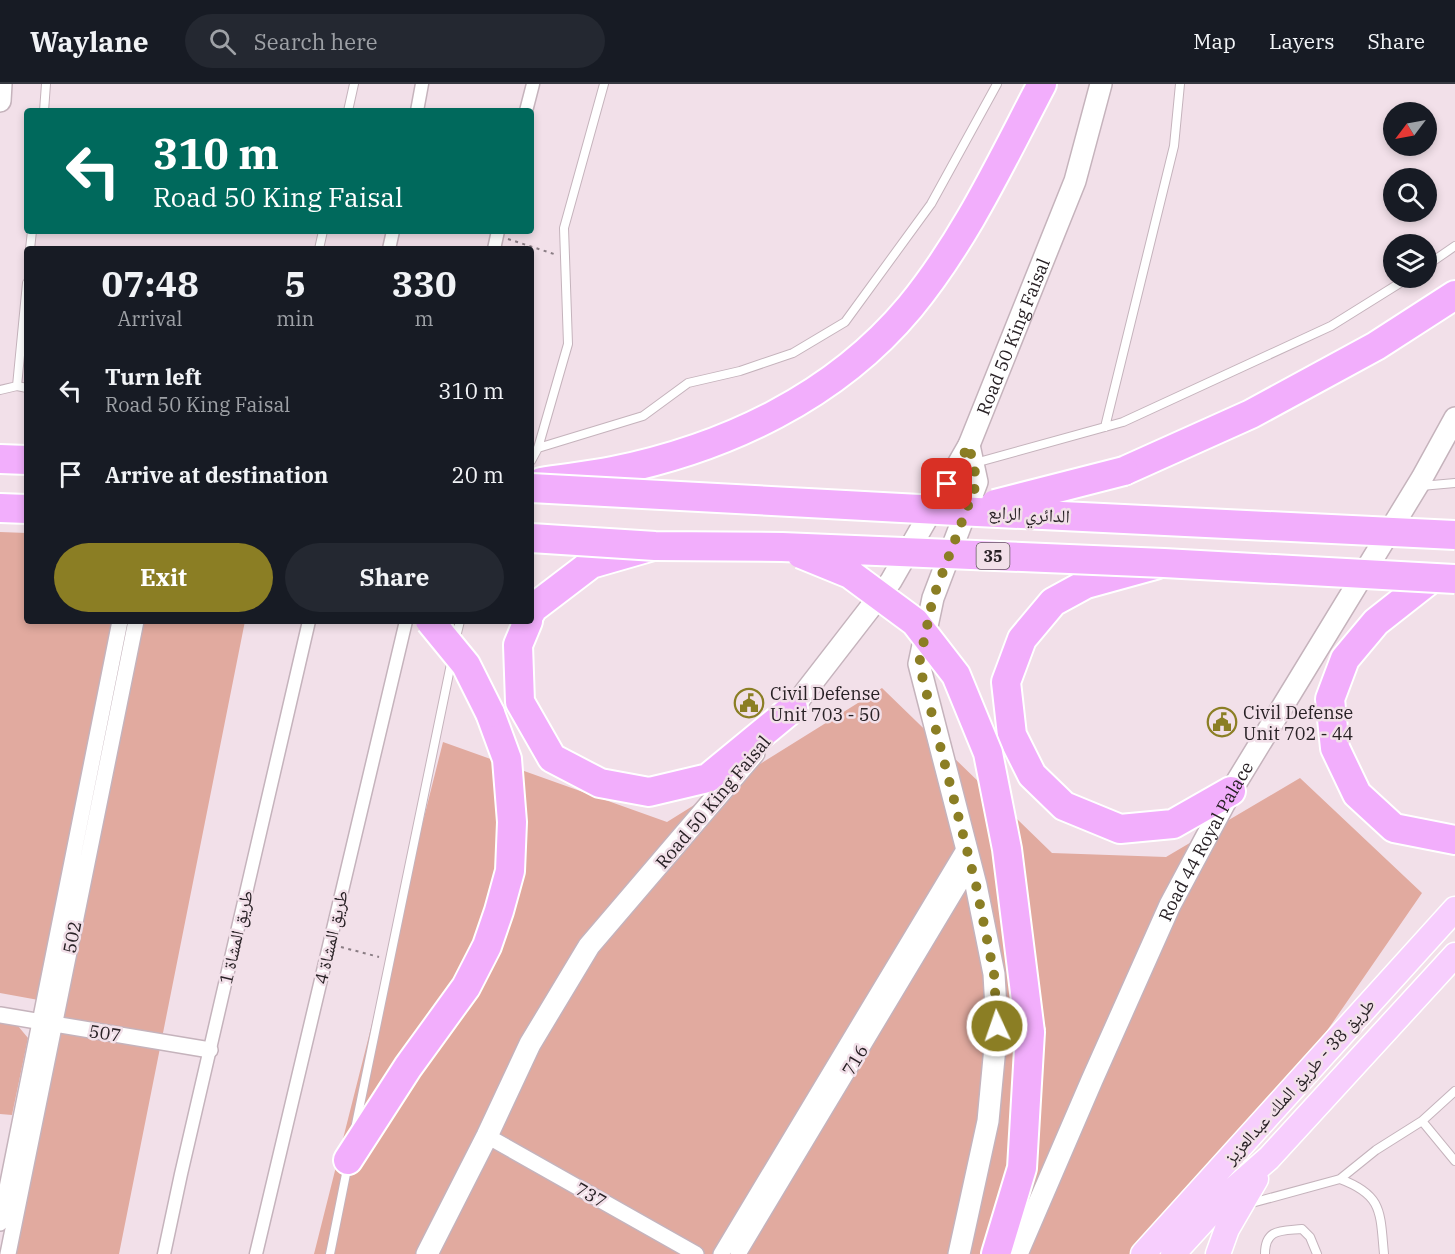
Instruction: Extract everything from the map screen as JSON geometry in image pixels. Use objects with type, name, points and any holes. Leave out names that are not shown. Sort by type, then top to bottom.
[{"type":"highway","points":[[534,484],[612,471],[704,447],[756,426],[829,381],[872,348],[910,307],[951,250],[992,179],[1042,84]]},
{"type":"highway","points":[[966,511],[1124,471],[1251,414],[1376,346],[1455,295]]},
{"type":"highway","points":[[0,459],[24,460]]},
{"type":"highway","name":"الدائري الرابع","points":[[534,485],[966,511],[1446,533]]},
{"type":"highway","points":[[0,508],[24,509]]},
{"type":"highway","name":"35","points":[[534,538],[655,546],[782,547],[1164,563],[1444,579]]},
{"type":"highway","points":[[534,607],[591,564],[655,546]]},
{"type":"highway","points":[[782,547],[850,574],[915,622],[956,675],[988,753],[1007,849],[1030,1032],[1022,1168],[996,1254]]},
{"type":"highway","points":[[1164,563],[1086,584],[1053,602],[1022,639],[1006,682],[1012,735],[1032,775],[1064,806],[1120,829],[1173,824],[1231,791]]},
{"type":"highway","points":[[1444,579],[1376,622],[1345,659],[1330,699],[1335,748],[1358,794],[1394,828],[1455,840]]},
{"type":"highway","points":[[348,1160],[408,1067],[466,987],[487,946],[510,871],[512,822],[507,759],[490,713],[466,665],[432,624]]},
{"type":"highway","points":[[527,624],[518,645],[520,702],[552,758],[600,783],[649,792],[708,778],[793,708]]},
{"type":"main road","points":[[0,101],[1,84]]},
{"type":"main road","name":"Road 50 King Faisal","points":[[427,1254],[487,1136],[530,1044],[589,946],[793,708],[891,581],[971,454],[1075,181],[1101,84]]},
{"type":"main road","name":"Road 44 Royal Palace","points":[[1017,1254],[1170,905],[1231,791],[1417,486],[1455,418]]},
{"type":"main road","points":[[958,1254],[988,1121],[997,1026],[994,974],[968,856],[919,664],[933,598],[977,482],[971,454]]},
{"type":"main road","name":"طريق 38 - طريق الملك عبدالعزيز","points":[[1143,1254],[1455,909]]},
{"type":"main road","name":"طريق 38 - طريق الملك عبدالعزيز","points":[[1173,1254],[1227,1195],[1269,1158],[1455,955]]},
{"type":"main road","points":[[1218,1254],[1227,1229],[1269,1158]]},
{"type":"street","points":[[418,108],[422,84]]},
{"type":"street","points":[[527,108],[532,84]]},
{"type":"street","name":"502","points":[[8,1254],[47,1023],[119,624]]},
{"type":"street","name":"502","points":[[0,1223],[135,624]]},
{"type":"street","name":"طريق المشاة 1","points":[[164,1254],[308,624]]},
{"type":"street","name":"طريق المشاة 4","points":[[256,1254],[405,624]]},
{"type":"street","points":[[721,1254],[968,856]]},
{"type":"street","name":"716","points":[[738,1254],[968,856]]},
{"type":"street","name":"507","points":[[0,1015],[210,1050]]},
{"type":"street","name":"737","points":[[487,1136],[696,1254]]},
{"type":"lane","points":[[44,108],[46,84]]},
{"type":"lane","points":[[349,108],[354,84]]},
{"type":"lane","points":[[534,455],[568,344],[564,228],[604,84]]},
{"type":"lane","points":[[538,448],[643,416],[688,382],[740,371],[793,353],[845,322],[931,204],[997,84]]},
{"type":"lane","points":[[1105,427],[1174,146],[1180,84]]},
{"type":"lane","points":[[1437,258],[1455,246]]},
{"type":"lane","points":[[971,454],[1123,422],[1331,326],[1392,288]]},
{"type":"lane","points":[[17,386],[24,314]]},
{"type":"lane","points":[[0,390],[17,386],[24,387]]},
{"type":"lane","points":[[1417,486],[1455,483]]},
{"type":"lane","points":[[330,1254],[459,624]]},
{"type":"lane","points":[[1240,1206],[1340,1179],[1376,1150],[1422,1121],[1455,1091]]},
{"type":"lane","points":[[1422,1121],[1455,1161]]},
{"type":"lane","points":[[1340,1179],[1360,1186],[1375,1201],[1382,1226],[1384,1254]]},
{"type":"lane","points":[[1265,1254],[1265,1245],[1274,1232],[1302,1229],[1310,1236],[1317,1254]]},
{"type":"path","points":[[500,234],[566,257]]},
{"type":"path","points":[[330,944],[390,959]]},
{"type":"shaded area","points":[[0,532],[24,533],[24,624],[244,624],[119,1254],[16,1254],[66,1005],[0,993]]},
{"type":"shaded area","points":[[882,688],[1052,853],[1166,857],[1300,778],[1422,893],[1173,1254],[314,1254],[443,742],[667,822]]},
{"type":"shaded area","points":[[0,1023],[18,1026],[28,1038],[12,1115],[0,1114]]},
{"type":"place","name":"Civil Defense Unit 703 - 50","points":[[749,703]]},
{"type":"place","name":"Civil Defense Unit 702 - 44","points":[[1222,722]]},
{"type":"route","points":[[947,484],[969,445],[977,482],[933,598],[919,664],[976,885],[994,974],[997,1026]]}]
